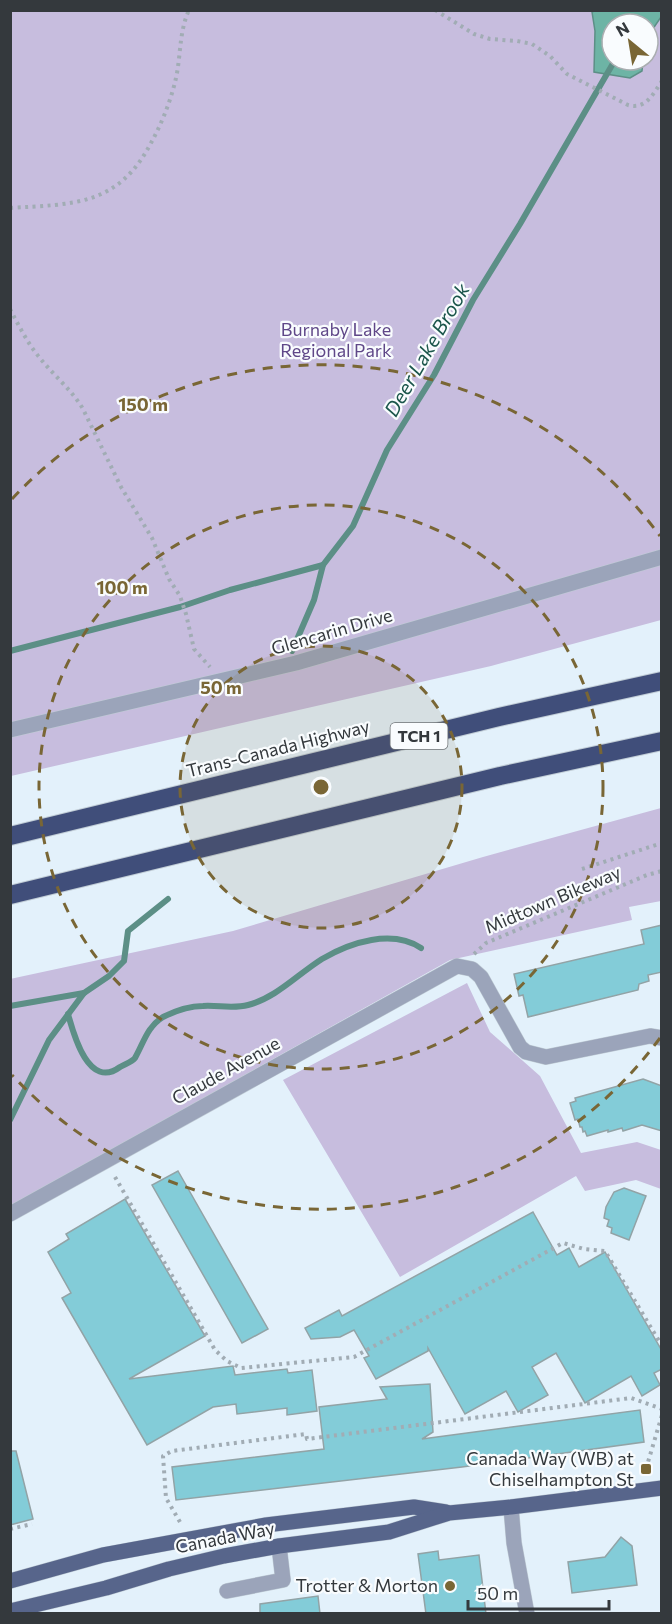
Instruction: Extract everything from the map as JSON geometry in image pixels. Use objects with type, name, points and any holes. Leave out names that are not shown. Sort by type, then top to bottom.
[{"type":"highway","name":"Trans-Canada Highway","points":[[10,836],[465,725],[662,681]]},
{"type":"highway","points":[[10,895],[500,776],[662,741]]},
{"type":"main road","name":"Canada Way","points":[[10,1611],[35,1609],[169,1569],[279,1546],[389,1532],[449,1513],[511,1508],[662,1488]]},
{"type":"main road","name":"Canada Way","points":[[10,1581],[104,1555],[266,1525],[414,1507],[449,1513]]},
{"type":"street","name":"Glencarin Drive","points":[[10,730],[296,663],[662,557]]},
{"type":"street","name":"Claude Avenue","points":[[10,1214],[450,969],[457,966],[463,967]]},
{"type":"street","points":[[463,967],[472,969],[481,977],[520,1047],[526,1053],[546,1057],[650,1036],[662,1038]]},
{"type":"street","points":[[511,1508],[514,1543],[526,1614]]},
{"type":"street","points":[[227,1591],[284,1580],[279,1546]]},
{"type":"path","points":[[10,208],[60,205],[82,201],[108,192],[141,162],[166,110],[176,79],[183,24],[189,10]]},
{"type":"path","points":[[435,10],[474,34],[490,39],[525,42],[534,46],[550,56],[567,75],[636,107],[644,105],[662,81]]},
{"type":"path","points":[[10,309],[38,357],[77,399],[121,487],[152,538],[180,596],[194,649],[223,681]]},
{"type":"path","points":[[582,869],[662,843]]},
{"type":"path","name":"Midtown Bikeway","points":[[463,967],[486,943],[647,875],[662,871]]},
{"type":"path","points":[[115,1177],[215,1350],[227,1361],[241,1368],[354,1357],[563,1243],[584,1249],[605,1251],[662,1346]]},
{"type":"path","points":[[180,1522],[166,1498],[164,1456],[172,1451],[306,1434],[307,1439],[631,1398],[662,1409]]},
{"type":"path","points":[[648,1468],[662,1415]]},
{"type":"path","points":[[10,1529],[32,1524]]},
{"type":"green space","name":"Burnaby Lake Regional Park","points":[[10,11],[661,11],[661,620],[491,666],[11,776]]},
{"type":"green space","points":[[661,808],[661,901],[629,907],[632,920],[450,960],[11,1206],[10,979],[233,931],[483,857]]},
{"type":"green space","points":[[467,983],[490,1032],[540,1076],[581,1153],[637,1142],[661,1150],[661,1189],[636,1180],[585,1191],[576,1176],[400,1277],[283,1080]]},
{"type":"shaded area","points":[[661,11],[660,18],[660,12],[600,12],[600,72],[640,72],[630,78],[594,72],[595,31],[592,12]]},
{"type":"building","points":[[662,925],[662,972],[648,975],[649,981],[639,984],[638,990],[528,1017],[523,995],[519,996],[514,974],[644,944],[641,930]]},
{"type":"building","points":[[643,1079],[662,1086],[662,1131],[642,1125],[623,1131],[622,1128],[587,1136],[585,1131],[583,1132],[578,1119],[575,1120],[570,1103],[576,1101],[575,1098]]},
{"type":"building","points":[[178,1171],[268,1329],[242,1343],[152,1185]]},
{"type":"building","points":[[624,1188],[646,1196],[629,1240],[611,1233],[612,1228],[607,1226],[609,1220],[604,1218],[606,1207],[614,1192]]},
{"type":"building","points":[[125,1199],[205,1336],[129,1379],[233,1366],[235,1375],[287,1369],[288,1373],[312,1370],[317,1411],[287,1415],[287,1408],[237,1414],[236,1404],[213,1407],[147,1445],[62,1298],[71,1293],[48,1252],[69,1239],[66,1234]]},
{"type":"building","points":[[533,1212],[557,1255],[569,1248],[579,1267],[605,1252],[662,1351],[662,1369],[654,1373],[660,1385],[642,1396],[631,1376],[585,1403],[556,1353],[532,1367],[548,1395],[518,1412],[506,1391],[465,1414],[428,1348],[428,1351],[376,1379],[364,1358],[369,1356],[354,1330],[340,1337],[311,1339],[305,1328],[339,1310],[342,1316]]},
{"type":"building","points":[[430,1384],[433,1432],[422,1439],[640,1410],[644,1442],[462,1467],[176,1500],[172,1467],[324,1449],[319,1407],[387,1399],[380,1387]]},
{"type":"building","points":[[10,1451],[16,1451],[33,1519],[10,1525]]},
{"type":"building","points":[[621,1537],[632,1546],[637,1585],[572,1593],[568,1562],[605,1557]]},
{"type":"building","points":[[438,1551],[439,1560],[479,1555],[486,1614],[426,1614],[418,1554]]},
{"type":"building","points":[[318,1596],[320,1614],[260,1614],[260,1604]]},
{"type":"waterway","name":"Deer Lake Brook","points":[[292,651],[314,600],[323,565],[353,526],[387,450],[434,375],[473,300],[608,72]]},
{"type":"waterway","points":[[10,651],[180,607],[230,590],[323,565]]},
{"type":"waterway","name":"Deer Lake Brook","points":[[10,1120],[49,1040],[84,993],[109,976],[124,961],[128,931],[168,899]]},
{"type":"waterway","points":[[68,1014],[74,1035],[85,1057],[100,1072],[109,1072],[134,1059],[153,1025],[172,1013],[193,1007],[237,1007],[258,1002],[322,959],[358,943],[397,939],[421,948]]},
{"type":"waterway","points":[[10,1006],[84,993]]},
{"type":"place","name":"Canada Way (WB) at Chiselhampton St","points":[[646,1469]]},
{"type":"place","name":"Trotter & Morton","points":[[450,1586]]}]
